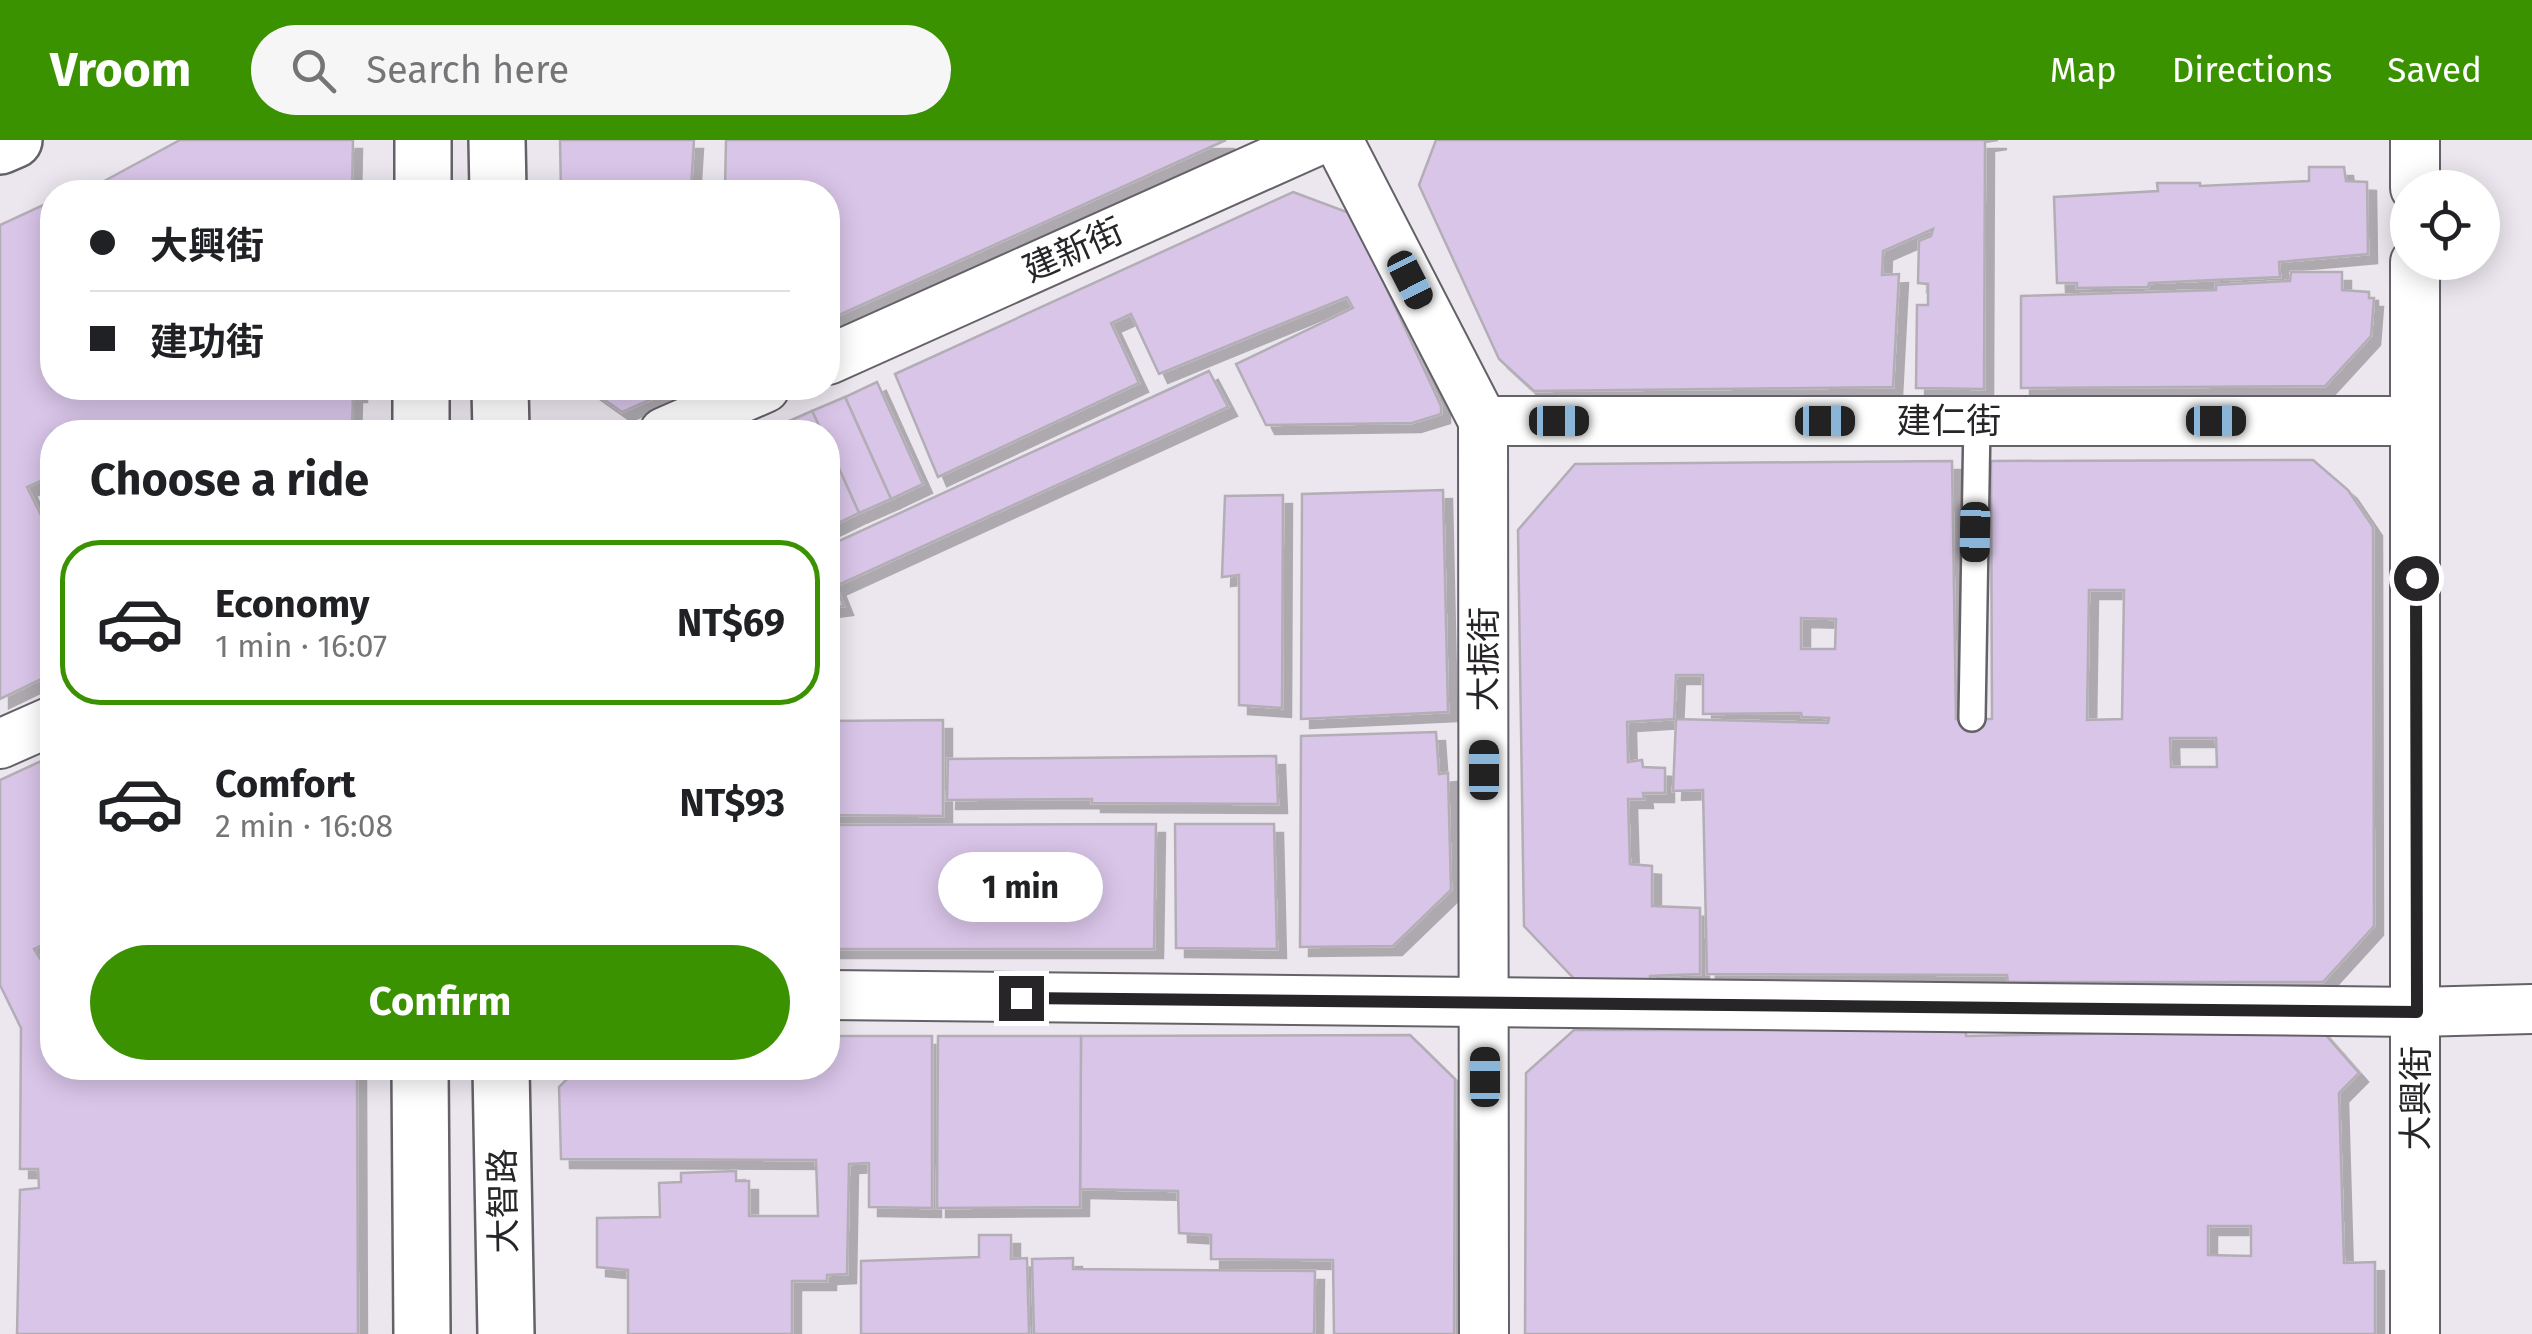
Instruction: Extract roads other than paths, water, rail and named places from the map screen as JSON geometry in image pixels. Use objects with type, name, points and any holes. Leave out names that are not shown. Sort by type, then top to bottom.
[{"type":"street","points":[[0,146],[14,140]]},
{"type":"street","points":[[422,180],[423,140]]},
{"type":"street","points":[[497,140],[498,180]]},
{"type":"street","name":"建新街","points":[[840,355],[1319,140]]},
{"type":"street","name":"大振街","points":[[1338,140],[1484,421],[1484,1334]]},
{"type":"street","points":[[2415,140],[2415,170]]},
{"type":"street","name":"大興街","points":[[2415,280],[2416,1334]]},
{"type":"street","points":[[692,420],[737,400]]},
{"type":"street","name":"建仁街","points":[[1484,421],[2415,421]]},
{"type":"street","points":[[0,744],[40,726]]},
{"type":"street","points":[[840,995],[2417,1012],[2532,1009]]},
{"type":"street","points":[[420,1080],[422,1334]]},
{"type":"street","name":"大智路","points":[[501,1080],[506,1334]]},
{"type":"lane","points":[[1972,718],[1977,421]]}]
